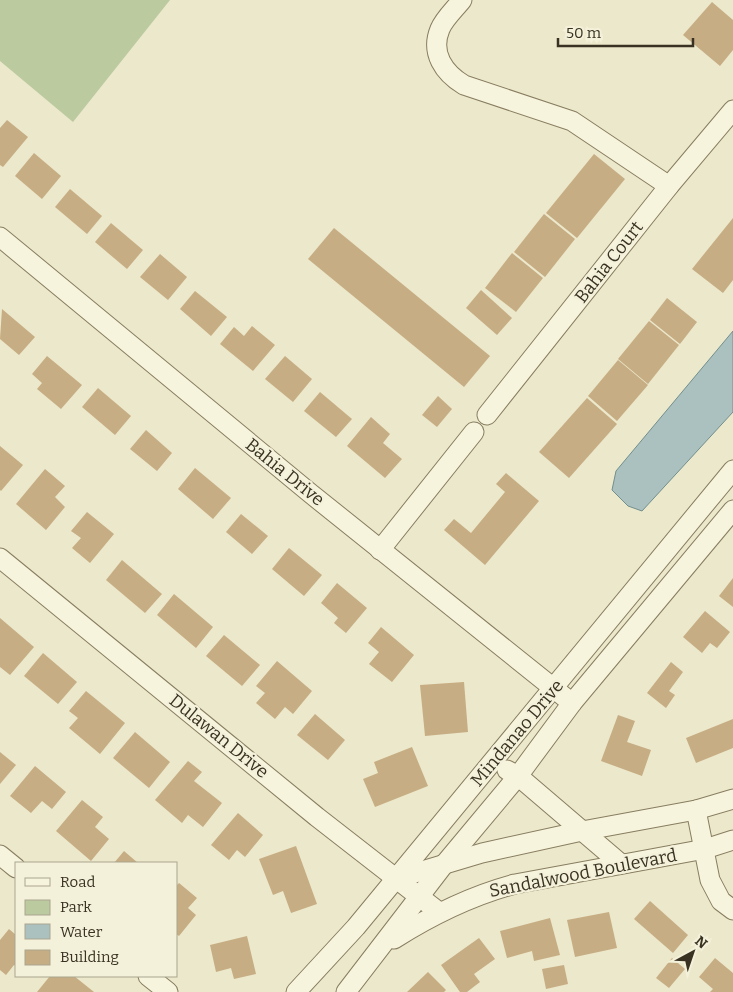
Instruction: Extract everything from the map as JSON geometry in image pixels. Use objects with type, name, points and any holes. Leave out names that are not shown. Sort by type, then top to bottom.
[{"type":"street","points":[[462,0],[440,29],[436,51],[441,64],[449,76],[464,85],[572,121],[669,186]]},
{"type":"street","name":"Bahia Court","points":[[487,415],[669,186],[733,110]]},
{"type":"street","name":"Bahia Drive","points":[[0,237],[380,550],[572,703]]},
{"type":"street","points":[[380,550],[474,432]]},
{"type":"street","name":"Mindanao Drive","points":[[296,992],[356,927],[733,470]]},
{"type":"street","name":"Mindanao Drive","points":[[346,992],[420,898],[442,866],[518,776],[572,703],[733,510]]},
{"type":"street","name":"Dulawan Drive","points":[[0,558],[395,879],[439,912]]},
{"type":"street","points":[[493,762],[518,776],[621,864]]},
{"type":"street","points":[[395,879],[482,853],[582,831],[696,810],[733,799]]},
{"type":"street","points":[[696,810],[710,880],[715,892],[733,910]]},
{"type":"street","name":"Sandalwood Boulevard","points":[[384,945],[439,912],[484,892],[705,849],[733,840]]},
{"type":"street","points":[[0,855],[15,867]]},
{"type":"street","points":[[149,977],[168,992]]},
{"type":"green space","points":[[0,0],[170,0],[73,122],[0,61]]},
{"type":"water","points":[[733,331],[733,412],[642,511],[628,506],[612,490],[616,471]]},
{"type":"building","points":[[712,2],[733,20],[733,50],[720,66],[683,35]]},
{"type":"building","points":[[7,120],[28,137],[3,167],[0,165],[0,128]]},
{"type":"building","points":[[34,153],[61,176],[42,199],[15,176]]},
{"type":"building","points":[[594,154],[625,179],[577,238],[546,213]]},
{"type":"building","points":[[70,189],[102,216],[87,234],[55,207]]},
{"type":"building","points":[[544,214],[575,239],[545,277],[514,252]]},
{"type":"building","points":[[733,218],[733,280],[723,293],[692,269]]},
{"type":"building","points":[[111,223],[143,250],[127,269],[95,242]]},
{"type":"building","points":[[334,228],[490,356],[464,387],[308,259]]},
{"type":"building","points":[[512,253],[543,278],[516,312],[485,288]]},
{"type":"building","points":[[160,254],[187,277],[168,300],[140,277]]},
{"type":"building","points":[[481,290],[512,318],[497,335],[466,308]]},
{"type":"building","points":[[195,291],[227,317],[211,336],[180,309]]},
{"type":"building","points":[[667,298],[697,322],[680,344],[650,320]]},
{"type":"building","points":[[2,309],[35,337],[19,355],[0,339]]},
{"type":"building","points":[[649,321],[679,345],[648,384],[618,359]]},
{"type":"building","points":[[252,326],[275,345],[253,371],[220,344],[234,327],[244,336]]},
{"type":"building","points":[[47,356],[82,385],[61,409],[37,389],[42,383],[32,374]]},
{"type":"building","points":[[285,356],[312,379],[293,402],[265,379]]},
{"type":"building","points":[[618,360],[648,385],[617,421],[588,396]]},
{"type":"building","points":[[98,388],[131,416],[115,435],[82,407]]},
{"type":"building","points":[[320,392],[352,419],[336,437],[304,411]]},
{"type":"building","points":[[438,396],[452,409],[437,427],[422,415]]},
{"type":"building","points":[[587,398],[617,424],[569,478],[539,452]]},
{"type":"building","points":[[371,417],[390,434],[383,443],[402,459],[385,478],[347,446]]},
{"type":"building","points":[[146,430],[172,453],[157,471],[130,449]]},
{"type":"building","points":[[0,446],[23,465],[1,491],[0,490]]},
{"type":"building","points":[[195,468],[231,498],[213,519],[178,489]]},
{"type":"building","points":[[45,469],[65,486],[55,497],[65,507],[46,530],[16,504]]},
{"type":"building","points":[[506,473],[539,501],[485,565],[444,530],[454,519],[471,533],[505,492],[496,484]]},
{"type":"building","points":[[87,512],[114,534],[90,563],[72,548],[81,538],[71,531]]},
{"type":"building","points":[[241,514],[268,536],[252,554],[226,532]]},
{"type":"building","points":[[289,548],[322,575],[304,596],[272,569]]},
{"type":"building","points":[[122,560],[162,594],[145,613],[106,580]]},
{"type":"building","points":[[733,578],[733,607],[719,596]]},
{"type":"building","points":[[337,583],[367,608],[346,633],[334,623],[338,618],[321,603]]},
{"type":"building","points":[[174,594],[213,627],[196,648],[157,615]]},
{"type":"building","points":[[705,611],[730,632],[717,648],[710,643],[702,653],[683,637]]},
{"type":"building","points":[[0,618],[34,647],[10,675],[0,667]]},
{"type":"building","points":[[381,627],[414,655],[392,682],[369,664],[379,652],[368,643]]},
{"type":"building","points":[[224,635],[260,665],[242,686],[206,656]]},
{"type":"building","points":[[43,653],[77,682],[58,704],[24,676]]},
{"type":"building","points":[[277,661],[312,691],[293,714],[285,707],[275,719],[256,703],[265,693],[256,686]]},
{"type":"building","points":[[671,662],[683,672],[669,691],[675,695],[666,708],[647,693]]},
{"type":"building","points":[[464,682],[468,732],[425,736],[420,685]]},
{"type":"building","points":[[86,691],[125,723],[100,754],[69,728],[78,718],[69,711]]},
{"type":"building","points":[[315,714],[345,740],[328,760],[297,735]]},
{"type":"building","points":[[618,715],[635,721],[627,742],[651,750],[642,776],[601,761]]},
{"type":"building","points":[[733,719],[733,748],[696,763],[686,738]]},
{"type":"building","points":[[135,732],[170,762],[149,788],[113,758]]},
{"type":"building","points":[[412,747],[428,786],[375,807],[363,779],[378,773],[374,762]]},
{"type":"building","points":[[0,752],[16,765],[0,784]]},
{"type":"building","points":[[188,761],[202,772],[194,781],[222,803],[203,827],[188,815],[182,823],[155,800]]},
{"type":"building","points":[[35,766],[66,792],[52,809],[42,801],[31,813],[10,796]]},
{"type":"building","points":[[82,800],[103,817],[95,827],[109,839],[91,861],[56,831]]},
{"type":"building","points":[[238,813],[263,835],[245,857],[237,850],[229,860],[211,845]]},
{"type":"building","points":[[296,846],[317,904],[291,913],[283,891],[273,895],[259,859]]},
{"type":"building","points":[[124,851],[137,862],[115,862]]},
{"type":"building","points":[[178,884],[197,898],[188,908],[196,915],[179,936],[178,935]]},
{"type":"building","points":[[650,901],[688,935],[673,953],[634,919]]},
{"type":"building","points":[[609,912],[617,948],[575,957],[567,920]]},
{"type":"building","points":[[550,918],[560,955],[534,961],[532,951],[507,958],[500,931]]},
{"type":"building","points":[[9,929],[15,934],[15,966],[6,975],[0,970],[0,940]]},
{"type":"building","points":[[247,936],[256,974],[234,979],[231,968],[216,972],[210,945]]},
{"type":"building","points":[[479,938],[495,959],[474,974],[480,982],[467,992],[460,992],[441,965]]},
{"type":"building","points":[[672,958],[685,969],[669,988],[656,978]]},
{"type":"building","points":[[715,958],[733,973],[733,992],[710,992],[713,989],[699,977]]},
{"type":"building","points":[[564,965],[568,984],[546,989],[542,969]]},
{"type":"building","points":[[428,972],[446,990],[444,992],[407,992]]},
{"type":"building","points":[[49,977],[75,977],[94,992],[37,992]]}]
